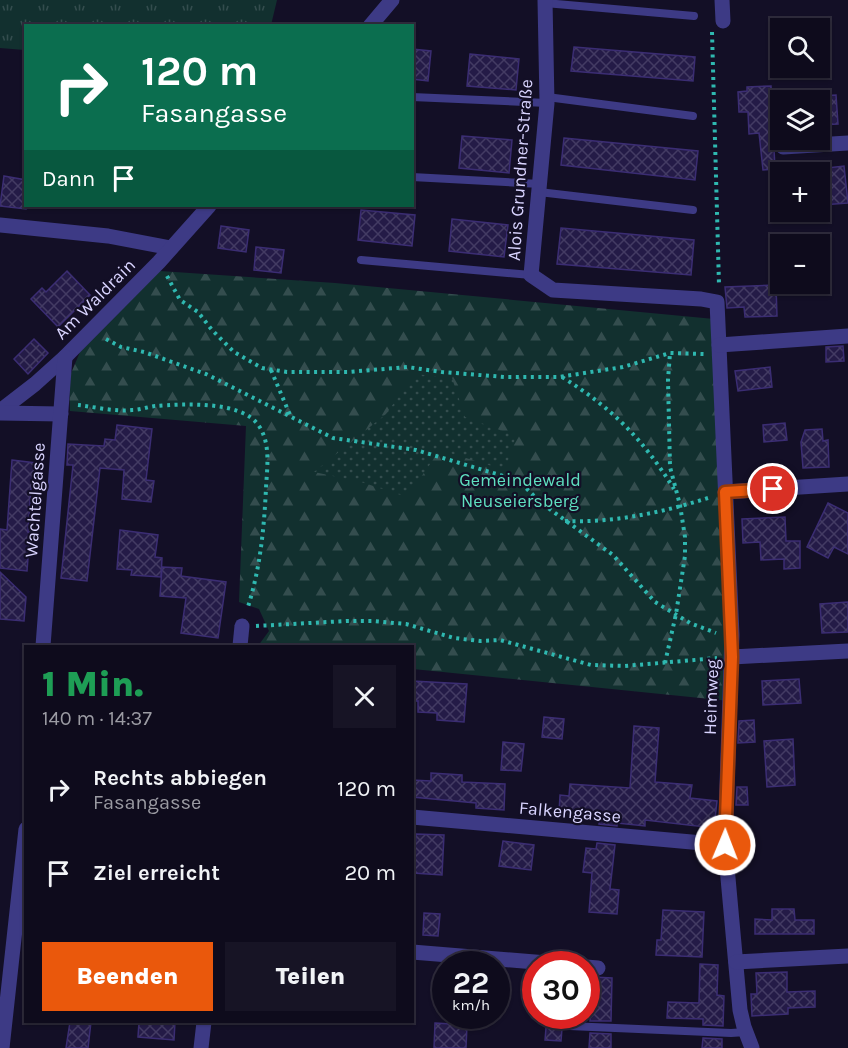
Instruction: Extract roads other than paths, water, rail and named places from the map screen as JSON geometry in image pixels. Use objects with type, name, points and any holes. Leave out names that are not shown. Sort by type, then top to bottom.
[{"type":"street","points":[[372,24],[392,0]]},
{"type":"street","points":[[717,26],[722,0]]},
{"type":"street","name":"Alois Grundner-Straße","points":[[545,2],[547,100],[531,275],[553,290],[701,299],[717,302]]},
{"type":"street","points":[[830,144],[848,143]]},
{"type":"street","name":"Am Waldrain","points":[[0,412],[65,357],[159,262],[208,207]]},
{"type":"street","points":[[0,225],[108,236],[171,248]]},
{"type":"street","name":"Heimweg","points":[[717,302],[732,635],[725,845],[740,1010],[752,1048]]},
{"type":"street","points":[[718,350],[848,336]]},
{"type":"street","name":"Wachtelgasse","points":[[43,645],[65,357]]},
{"type":"street","points":[[0,412],[61,409]]},
{"type":"street","points":[[725,492],[848,484]]},
{"type":"street","points":[[240,645],[242,626]]},
{"type":"street","points":[[732,657],[848,651]]},
{"type":"street","name":"Falkengasse","points":[[414,817],[725,845]]},
{"type":"street","points":[[2,1048],[24,847]]},
{"type":"street","points":[[414,952],[522,961]]},
{"type":"street","points":[[736,962],[848,956]]},
{"type":"street","points":[[201,1048],[204,1023]]},
{"type":"lane","points":[[545,2],[694,16]]},
{"type":"lane","points":[[414,97],[547,100],[693,116]]},
{"type":"lane","points":[[414,177],[539,188],[693,210]]},
{"type":"lane","points":[[361,260],[531,275]]},
{"type":"lane","points":[[600,1028],[730,1034],[746,1032]]},
{"type":"park label","name":"Gemeindewald Neuseiersberg","points":[[520,490]]}]
